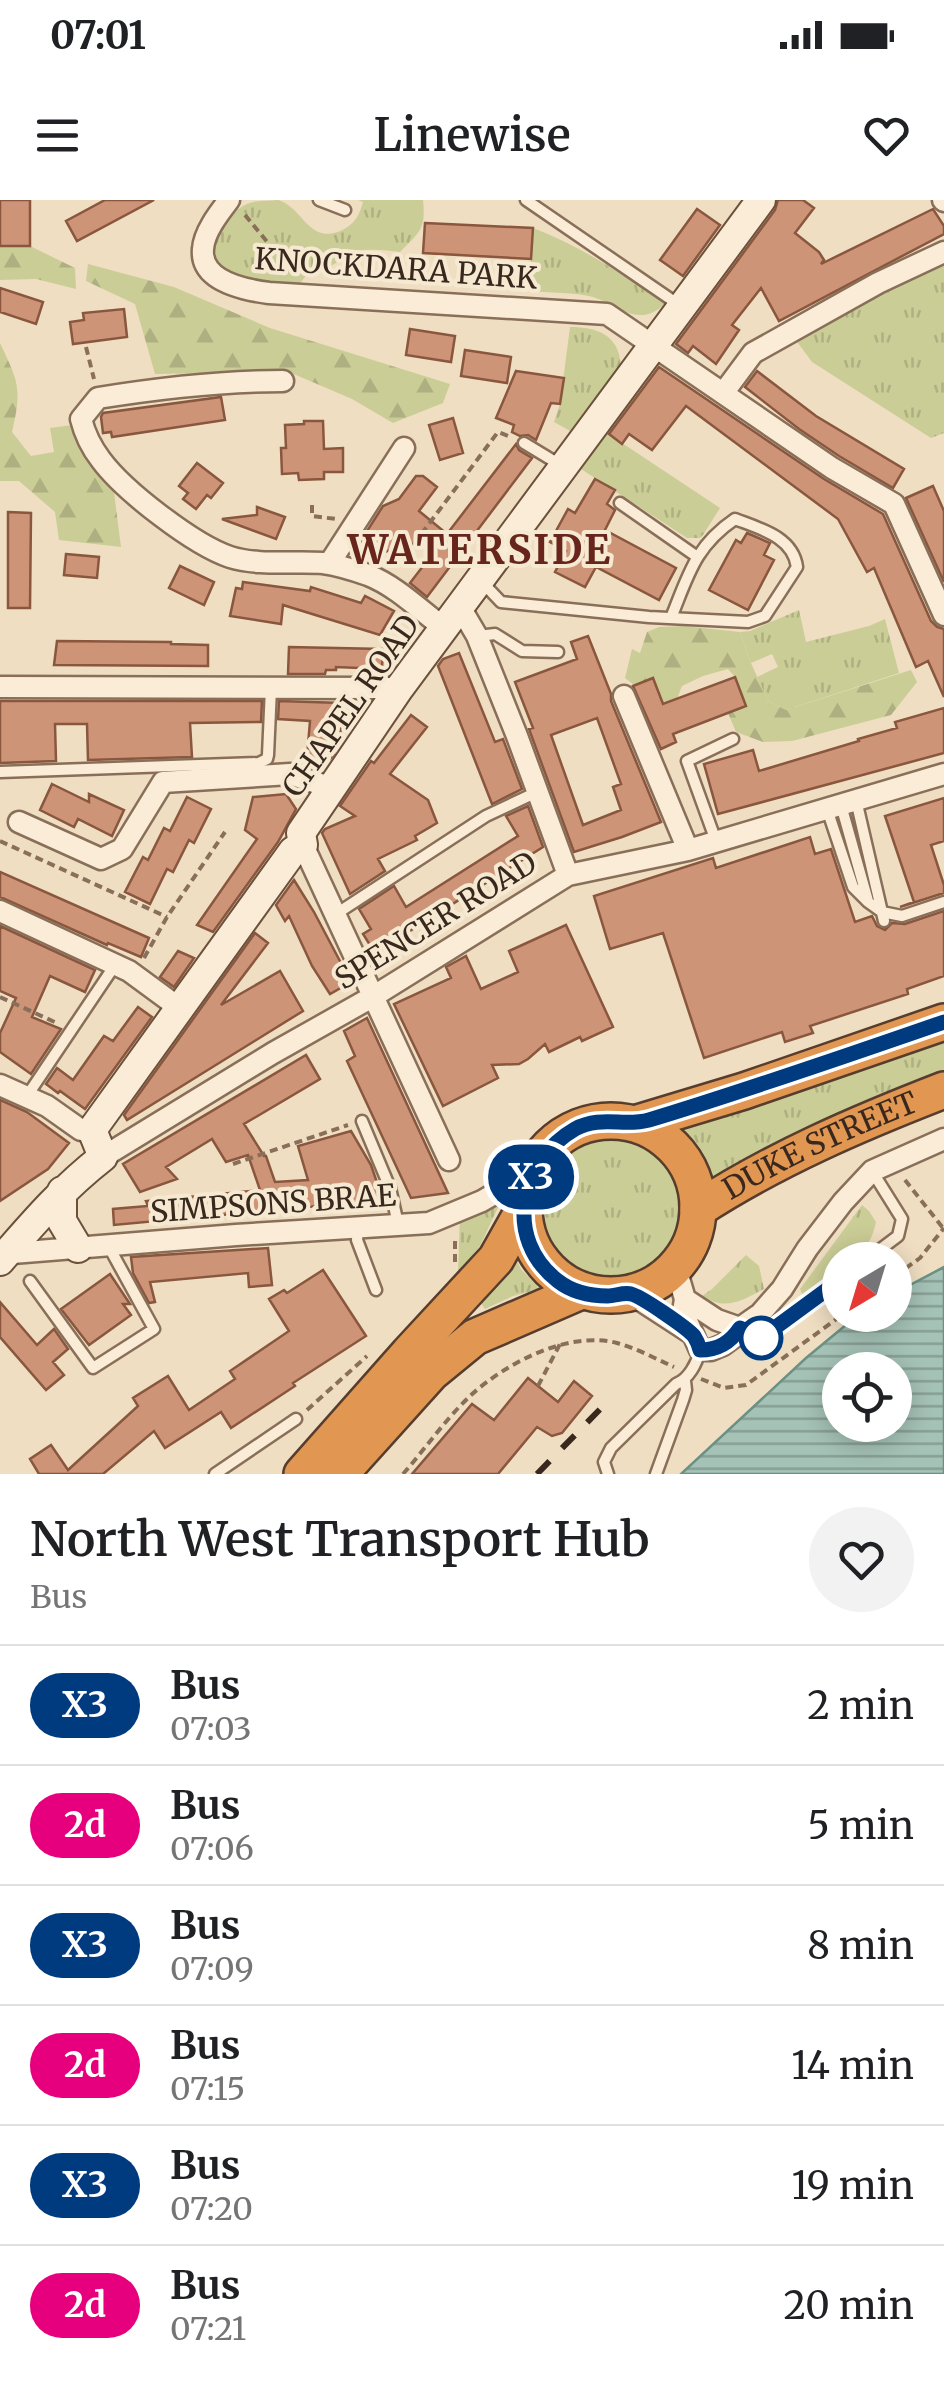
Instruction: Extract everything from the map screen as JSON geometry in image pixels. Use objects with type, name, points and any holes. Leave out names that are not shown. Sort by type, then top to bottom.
[{"type":"highway","points":[[638,1123],[662,1136],[680,1153],[692,1173],[698,1209],[680,1282],[656,1284],[631,1294],[580,1292],[558,1281],[540,1261],[528,1236],[524,1209],[527,1184],[554,1143],[579,1126],[608,1120],[638,1123],[944,1022]]},
{"type":"highway","name":"DUKE STREET","points":[[698,1209],[794,1154],[944,1090]]},
{"type":"highway","points":[[302,1474],[496,1259],[524,1209]]},
{"type":"highway","points":[[340,1474],[432,1374],[475,1337],[580,1292]]},
{"type":"main road","name":"CHAPEL ROAD","points":[[92,1130],[293,851],[303,845],[302,833],[398,690],[760,200]]},
{"type":"main road","points":[[2,1256],[62,1190],[103,1157],[92,1130]]},
{"type":"main road","points":[[62,1190],[62,1221],[78,1248]]},
{"type":"street","name":"KNOCKDARA PARK","points":[[234,204],[213,222],[202,249],[213,274],[238,289],[607,314],[832,468],[894,504],[944,615]]},
{"type":"street","points":[[724,392],[753,353],[878,283],[944,252]]},
{"type":"street","points":[[283,381],[202,384],[98,398],[81,419],[85,436],[102,462],[133,492],[208,547],[232,558],[330,564],[371,576],[452,618],[477,636],[568,875]]},
{"type":"street","points":[[330,564],[404,448]]},
{"type":"street","points":[[0,687],[398,690]]},
{"type":"street","points":[[624,696],[688,850]]},
{"type":"street","points":[[19,822],[102,858],[122,849],[163,782],[290,774],[332,788]]},
{"type":"street","name":"SPENCER ROAD","points":[[103,1157],[568,875],[688,850],[944,774]]},
{"type":"street","points":[[303,845],[450,1160]]},
{"type":"street","points":[[0,912],[115,964],[178,1008]]},
{"type":"street","points":[[0,1085],[47,1106],[80,1130],[92,1130]]},
{"type":"street","points":[[631,1294],[696,1342],[711,1350],[723,1346],[782,1289],[807,1249],[872,1171],[944,1139]]},
{"type":"street","name":"SIMPSONS BRAE","points":[[2,1256],[429,1223],[482,1201],[533,1171]]},
{"type":"street","points":[[680,1282],[717,1320],[740,1328]]},
{"type":"street","points":[[680,1282],[683,1312],[696,1342]]},
{"type":"lane","points":[[319,200],[345,210]]},
{"type":"lane","points":[[526,200],[682,307]]},
{"type":"lane","points":[[524,443],[563,467]]},
{"type":"lane","points":[[620,503],[696,556]]},
{"type":"lane","points":[[480,580],[501,602],[670,618],[748,622],[765,616],[797,567],[795,553],[784,541],[735,520],[719,530],[696,556],[670,618]]},
{"type":"lane","points":[[477,636],[495,634],[522,650],[558,652]]},
{"type":"lane","points":[[0,772],[259,763],[268,754],[271,688]]},
{"type":"lane","points":[[716,841],[687,761],[733,739]]},
{"type":"lane","points":[[336,914],[486,816],[537,792]]},
{"type":"lane","points":[[841,804],[853,887],[868,902],[883,916],[902,916],[944,902]]},
{"type":"lane","points":[[841,804],[883,916]]},
{"type":"lane","points":[[26,1097],[115,964]]},
{"type":"lane","points":[[362,1121],[390,1188],[398,1225]]},
{"type":"lane","points":[[872,1171],[902,1219],[898,1236],[890,1242]]},
{"type":"lane","points":[[358,1228],[357,1240],[376,1290]]},
{"type":"lane","points":[[30,1281],[93,1368],[154,1329],[108,1246]]},
{"type":"lane","points":[[740,1328],[761,1338],[822,1293]]},
{"type":"lane","points":[[656,1474],[691,1378],[696,1342]]},
{"type":"lane","points":[[608,1474],[604,1462],[610,1448],[676,1384],[691,1378]]},
{"type":"lane","points":[[215,1474],[296,1420]]},
{"type":"path","points":[[234,204],[311,296]]},
{"type":"path","points":[[86,347],[98,398]]},
{"type":"path","points":[[391,588],[394,572],[498,432],[524,443]]},
{"type":"path","points":[[312,505],[312,516],[357,520]]},
{"type":"path","points":[[135,975],[167,917],[225,832]]},
{"type":"path","points":[[0,841],[167,917]]},
{"type":"path","points":[[0,997],[72,1029]]},
{"type":"path","points":[[234,1164],[362,1121]]},
{"type":"path","points":[[899,1172],[944,1228],[912,1264]]},
{"type":"path","points":[[403,1474],[468,1398],[503,1370],[560,1344],[586,1340],[616,1342],[691,1378],[724,1388],[746,1385],[822,1330]]},
{"type":"path","points":[[538,1386],[560,1344]]},
{"type":"green space","points":[[278,200],[323,233],[334,233],[352,223],[363,202],[358,200],[423,200],[423,218],[417,234],[400,252],[358,252],[305,277],[297,287],[252,282],[228,272],[216,254],[215,244],[223,225],[247,204]]},
{"type":"green space","points":[[533,228],[602,262],[665,304],[646,315],[637,315],[586,295],[529,291]]},
{"type":"green space","points":[[0,246],[30,246],[75,268],[76,289],[36,279],[0,280]]},
{"type":"green space","points":[[944,261],[944,433],[931,438],[812,362],[795,339]]},
{"type":"green space","points":[[88,264],[174,287],[270,328],[450,384],[443,403],[393,423],[352,399],[289,372],[155,374],[135,304],[86,281]]},
{"type":"green space","points":[[570,327],[605,335],[616,347],[621,366],[570,431],[554,422]]},
{"type":"green space","points":[[0,343],[17,386],[12,432],[31,456],[54,452],[50,428],[73,425],[114,492],[121,547],[59,540],[55,512],[19,481],[0,481]]},
{"type":"green space","points":[[604,431],[720,508],[700,538],[687,538],[578,467]]},
{"type":"green space","points":[[799,610],[806,642],[885,619],[899,673],[786,710],[768,701],[757,677],[778,667],[772,654],[751,663],[740,632]]},
{"type":"green space","points":[[683,626],[740,632],[768,701],[786,710],[911,670],[917,682],[891,715],[792,741],[763,742],[736,732],[728,713],[746,706],[728,669],[682,686],[679,709],[666,712],[653,678],[634,685],[625,678],[632,649],[640,653],[647,632]]},
{"type":"green space","points":[[944,1040],[944,1073],[711,1186],[700,1148],[676,1125],[744,1108]]},
{"type":"green space","points":[[613,1139],[640,1144],[662,1159],[677,1181],[682,1208],[677,1235],[662,1257],[640,1272],[613,1277],[586,1272],[564,1257],[549,1235],[544,1208],[549,1181],[564,1159],[586,1144]]},
{"type":"green space","points":[[502,1199],[480,1246],[458,1273],[460,1213]]},
{"type":"green space","points":[[862,1205],[869,1211],[876,1222],[869,1242],[835,1242]]},
{"type":"green space","points":[[511,1250],[521,1269],[540,1289],[485,1309],[476,1296]]},
{"type":"green space","points":[[746,1255],[759,1266],[764,1289],[726,1304],[702,1296],[712,1289]]},
{"type":"green space","points":[[822,1259],[822,1282],[803,1296],[800,1289]]},
{"type":"shaded area","points":[[944,1267],[944,1474],[681,1474],[837,1332],[912,1332],[912,1284]]},
{"type":"building","points":[[0,200],[30,200],[30,246],[0,246]]},
{"type":"building","points":[[105,200],[154,200],[77,241],[66,221]]},
{"type":"building","points":[[778,200],[803,200],[814,208],[795,233],[819,252],[824,260],[821,264],[933,209],[944,226],[944,234],[779,321],[761,288],[732,325],[739,330],[716,364],[693,346],[688,353],[676,344],[775,210]]},
{"type":"building","points":[[697,209],[720,225],[683,276],[660,260]]},
{"type":"building","points":[[425,223],[533,228],[531,259],[423,253]]},
{"type":"building","points":[[0,288],[43,302],[36,324],[0,312]]},
{"type":"building","points":[[124,309],[127,337],[73,344],[70,322],[84,320],[83,313]]},
{"type":"building","points":[[410,329],[455,336],[451,362],[406,355]]},
{"type":"building","points":[[465,350],[511,357],[507,383],[461,376]]},
{"type":"building","points":[[659,367],[824,479],[883,514],[931,621],[944,629],[944,697],[928,661],[916,667],[874,568],[867,572],[838,519],[686,406],[652,450],[629,434],[622,444],[609,434]]},
{"type":"building","points":[[516,371],[564,378],[560,404],[551,403],[536,440],[512,432],[514,425],[496,418]]},
{"type":"building","points":[[757,371],[816,416],[904,469],[893,488],[799,429],[745,387]]},
{"type":"building","points":[[221,397],[225,420],[112,437],[111,432],[103,433],[103,413]]},
{"type":"building","points":[[453,418],[463,453],[440,460],[429,425]]},
{"type":"building","points":[[323,421],[324,449],[343,448],[343,472],[324,472],[324,479],[299,480],[298,473],[282,474],[285,425]]},
{"type":"building","points":[[516,444],[532,458],[427,597],[410,583],[447,535],[366,557],[362,539],[383,506],[399,499],[416,476],[423,476],[437,487],[419,511],[447,534]]},
{"type":"building","points":[[197,463],[223,483],[196,509],[183,499],[188,493],[179,486]]},
{"type":"building","points":[[595,479],[615,490],[607,504],[615,510],[605,530],[676,568],[659,600],[596,567],[585,587],[555,572],[566,551],[550,542],[568,509],[575,513]]},
{"type":"building","points":[[933,486],[944,511],[944,582],[906,498]]},
{"type":"building","points":[[257,507],[285,517],[276,539],[222,519],[257,515]]},
{"type":"building","points":[[8,512],[31,513],[30,608],[8,608]]},
{"type":"building","points":[[747,533],[770,543],[764,555],[774,560],[748,610],[709,590],[736,540],[741,543]]},
{"type":"building","points":[[66,554],[99,557],[97,578],[64,575]]},
{"type":"building","points":[[180,566],[214,582],[204,605],[169,588]]},
{"type":"building","points":[[243,582],[310,591],[311,587],[361,603],[365,596],[394,611],[380,635],[283,605],[281,624],[230,616],[236,588],[242,589]]},
{"type":"building","points":[[588,636],[661,822],[574,852],[515,682],[577,659],[571,642]],"holes":[[[597,718],[621,784],[613,787],[621,810],[583,825],[551,735]]]},
{"type":"building","points":[[57,641],[208,645],[208,666],[54,665]]},
{"type":"building","points":[[289,647],[383,649],[382,669],[336,667],[325,674],[288,674]]},
{"type":"building","points":[[459,653],[495,742],[503,739],[522,789],[492,804],[438,666],[443,659]]},
{"type":"building","points":[[735,677],[746,706],[673,734],[676,742],[661,749],[633,686],[653,678],[663,704]]},
{"type":"building","points":[[0,701],[262,701],[261,722],[190,723],[192,757],[88,760],[87,724],[55,724],[56,761],[0,763]]},
{"type":"building","points":[[279,701],[342,703],[340,740],[335,740],[330,759],[307,757],[310,721],[278,719]]},
{"type":"building","points":[[944,708],[944,753],[718,814],[704,764],[753,750],[759,771],[859,741],[897,728],[895,722]]},
{"type":"building","points":[[411,715],[427,727],[390,774],[428,800],[437,823],[415,836],[417,840],[378,859],[385,871],[350,894],[322,833],[355,816],[340,806],[371,761],[374,763]]},
{"type":"building","points":[[52,784],[89,802],[89,794],[124,810],[112,836],[78,819],[74,827],[40,810]]},
{"type":"building","points":[[286,794],[296,809],[278,842],[213,932],[197,925],[257,839],[245,830],[253,797]]},
{"type":"building","points":[[187,797],[211,809],[194,843],[189,840],[173,872],[167,869],[150,904],[125,892],[164,828],[170,831]]},
{"type":"building","points":[[944,798],[944,841],[931,845],[944,893],[900,907],[914,902],[885,816]]},
{"type":"building","points":[[528,806],[543,847],[375,953],[363,934],[371,929],[359,909],[394,886],[406,907],[518,836],[506,816]]},
{"type":"building","points":[[810,837],[815,854],[831,849],[855,922],[872,916],[877,926],[885,930],[892,923],[905,924],[944,911],[944,976],[907,989],[908,994],[810,1026],[813,1033],[785,1042],[782,1032],[704,1058],[663,933],[610,949],[594,896],[713,858],[716,868]]},
{"type":"building","points":[[0,872],[149,938],[141,957],[0,897]]},
{"type":"building","points":[[294,880],[351,982],[330,994],[289,916],[285,921],[276,905]]},
{"type":"building","points":[[566,925],[613,1027],[549,1052],[545,1044],[519,1064],[492,1065],[498,1078],[443,1106],[394,1004],[451,978],[446,967],[466,956],[481,989],[518,972],[509,951]]},
{"type":"building","points":[[0,926],[95,970],[85,992],[50,976],[32,1017],[61,1029],[31,1074],[0,1052],[0,1033],[16,998],[0,991]]},
{"type":"building","points":[[255,933],[268,943],[221,1005],[280,971],[303,1011],[127,1120],[124,1115]]},
{"type":"building","points":[[178,951],[194,958],[174,987],[160,977]]},
{"type":"building","points":[[138,1007],[152,1017],[85,1109],[46,1084],[57,1068],[73,1080],[104,1036],[113,1041]]},
{"type":"building","points":[[367,1018],[448,1193],[411,1198],[347,1061],[355,1056],[344,1031]]},
{"type":"building","points":[[306,1055],[320,1079],[244,1124],[266,1156],[275,1182],[308,1180],[298,1146],[351,1131],[371,1165],[383,1200],[114,1225],[113,1209],[148,1206],[146,1201],[260,1190],[248,1155],[226,1162],[212,1139],[166,1167],[177,1179],[140,1192],[123,1164]]},
{"type":"building","points":[[0,1100],[27,1112],[69,1143],[48,1169],[0,1201]]},
{"type":"building","points":[[268,1248],[272,1285],[249,1287],[248,1273],[150,1282],[155,1302],[149,1303],[133,1273],[131,1257]]},
{"type":"building","points":[[323,1270],[366,1336],[231,1428],[221,1412],[165,1448],[154,1431],[103,1474],[39,1474],[30,1459],[51,1445],[68,1470],[138,1406],[133,1398],[168,1376],[189,1410],[235,1379],[230,1371],[289,1331],[269,1299],[284,1290],[287,1293]]},
{"type":"building","points":[[110,1274],[130,1304],[123,1304],[131,1315],[89,1345],[61,1309]]},
{"type":"building","points":[[0,1302],[37,1345],[54,1329],[68,1349],[53,1362],[64,1375],[46,1390],[0,1337]]},
{"type":"building","points":[[528,1378],[558,1402],[574,1381],[592,1396],[562,1433],[552,1436],[537,1427],[498,1474],[412,1474],[472,1404],[494,1420]]},
{"type":"railway","points":[[537,1474],[610,1399]]},
{"type":"bus line","name":"X3","points":[[822,1293],[761,1338],[740,1328],[723,1346],[700,1350],[692,1334],[631,1294],[580,1292],[558,1281],[540,1261],[528,1236],[524,1209],[527,1184],[554,1143],[579,1126],[608,1120],[638,1123],[872,1049],[944,1022]]},
{"type":"district","name":"WATERSIDE","points":[[480,550]]}]
